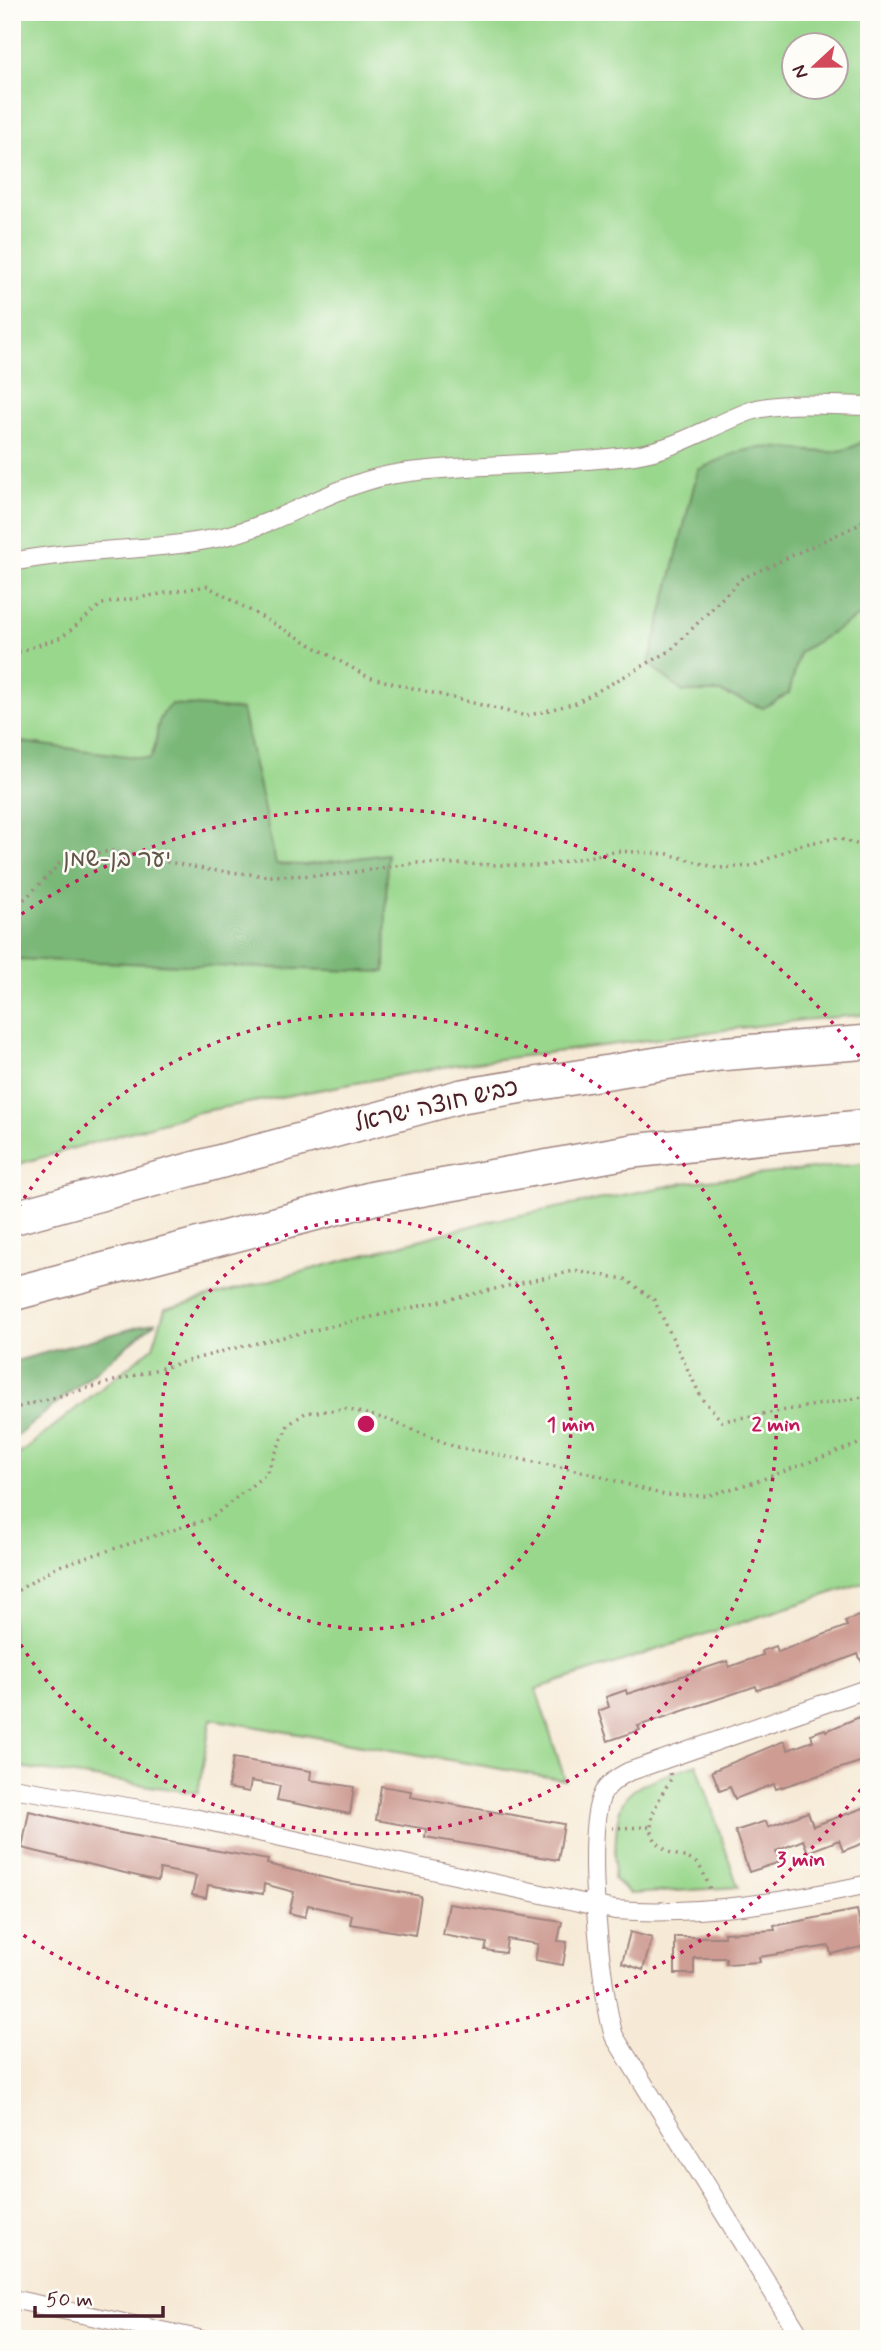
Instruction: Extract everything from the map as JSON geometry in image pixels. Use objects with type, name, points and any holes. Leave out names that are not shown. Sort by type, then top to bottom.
[{"type":"highway","name":"כביש חוצה ישראל","points":[[12,1218],[462,1097],[719,1054],[869,1042]]},
{"type":"highway","points":[[12,1294],[374,1198],[633,1151],[869,1126]]},
{"type":"street","points":[[12,562],[42,556],[164,547],[225,536],[350,488],[399,473],[635,455],[674,446],[749,411],[769,407],[869,406]]},
{"type":"street","points":[[802,2339],[621,2052],[609,2017],[595,1906],[599,1804],[610,1784],[628,1772],[667,1756],[869,1688]]},
{"type":"street","points":[[12,1788],[194,1818],[595,1906],[673,1913],[716,1910],[869,1884]]},
{"type":"street","points":[[12,2299],[199,2339]]},
{"type":"path","points":[[12,654],[62,637],[102,604],[207,586],[368,677],[526,716],[576,703],[670,651],[741,579],[856,526],[869,517]]},
{"type":"path","points":[[12,907],[26,898],[61,862],[78,855],[112,851],[209,870],[269,876],[334,875],[416,863],[541,866],[618,851],[668,854],[717,868],[752,866],[799,845],[836,838],[868,847]]},
{"type":"path","points":[[12,1409],[246,1345],[574,1271],[625,1279],[654,1300],[702,1399],[722,1421],[869,1396]]},
{"type":"path","points":[[12,1594],[57,1567],[211,1518],[266,1474],[288,1425],[305,1413],[346,1409],[386,1419],[453,1446],[585,1472],[664,1495],[706,1496],[755,1482],[869,1440]]},
{"type":"path","points":[[667,1756],[671,1779],[654,1806],[652,1827],[656,1840],[665,1850],[695,1863],[706,1876],[716,1910]]},
{"type":"path","points":[[597,1829],[652,1827]]},
{"type":"green space","points":[[12,12],[869,12],[869,1014],[454,1065],[199,1112],[12,1166]]},
{"type":"green space","points":[[867,438],[869,610],[800,652],[789,693],[763,708],[720,692],[683,692],[649,664],[698,470],[728,456],[752,449],[829,452],[855,446]]},
{"type":"green space","name":"יער בן-שמן","points":[[172,704],[242,710],[276,864],[305,865],[387,854],[385,972],[12,959],[12,741],[150,759],[156,743],[158,724]]},
{"type":"green space","points":[[869,1163],[869,1581],[536,1689],[565,1780],[211,1719],[198,1793],[12,1766],[12,1460],[153,1347],[165,1309],[485,1222],[689,1182]]},
{"type":"green space","points":[[156,1322],[12,1440],[12,1362]]},
{"type":"green space","points":[[697,1764],[738,1887],[630,1894],[614,1879],[617,1827],[625,1799],[634,1789]]},
{"type":"building","points":[[869,1612],[869,1677],[858,1654],[806,1674],[757,1690],[756,1686],[638,1726],[640,1730],[608,1741],[598,1711],[609,1707],[606,1697],[626,1690],[627,1694],[727,1661],[729,1667],[763,1655],[762,1651],[776,1646],[778,1652],[847,1626],[845,1621]]},
{"type":"building","points":[[869,1713],[869,1759],[776,1789],[774,1784],[735,1799],[730,1787],[720,1791],[712,1771],[784,1741],[788,1750],[813,1741],[811,1734],[825,1729],[826,1731]]},
{"type":"building","points":[[233,1758],[311,1771],[310,1780],[354,1787],[350,1814],[277,1800],[280,1786],[251,1781],[249,1792],[228,1788]]},
{"type":"building","points":[[381,1786],[411,1791],[410,1797],[564,1824],[558,1860],[425,1837],[426,1829],[376,1820]]},
{"type":"building","points":[[869,1806],[869,1841],[843,1851],[839,1840],[808,1852],[803,1840],[776,1851],[780,1862],[749,1872],[735,1831],[766,1821],[768,1827],[808,1812],[813,1826]]},
{"type":"building","points":[[29,1811],[115,1832],[268,1860],[267,1864],[342,1882],[421,1896],[415,1935],[350,1924],[352,1915],[308,1905],[305,1917],[289,1913],[294,1892],[264,1884],[263,1894],[208,1885],[206,1898],[192,1895],[196,1876],[160,1869],[158,1881],[22,1848]]},
{"type":"building","points":[[449,1904],[562,1922],[558,1941],[567,1942],[563,1965],[535,1960],[538,1944],[507,1939],[505,1953],[485,1950],[487,1943],[443,1935]]},
{"type":"building","points":[[857,1910],[865,1946],[831,1954],[829,1946],[759,1957],[760,1962],[726,1964],[726,1958],[694,1958],[694,1974],[675,1974],[675,1937],[724,1937],[724,1933],[775,1930],[774,1926]]},
{"type":"building","points":[[630,1932],[652,1938],[643,1970],[622,1963]]}]
